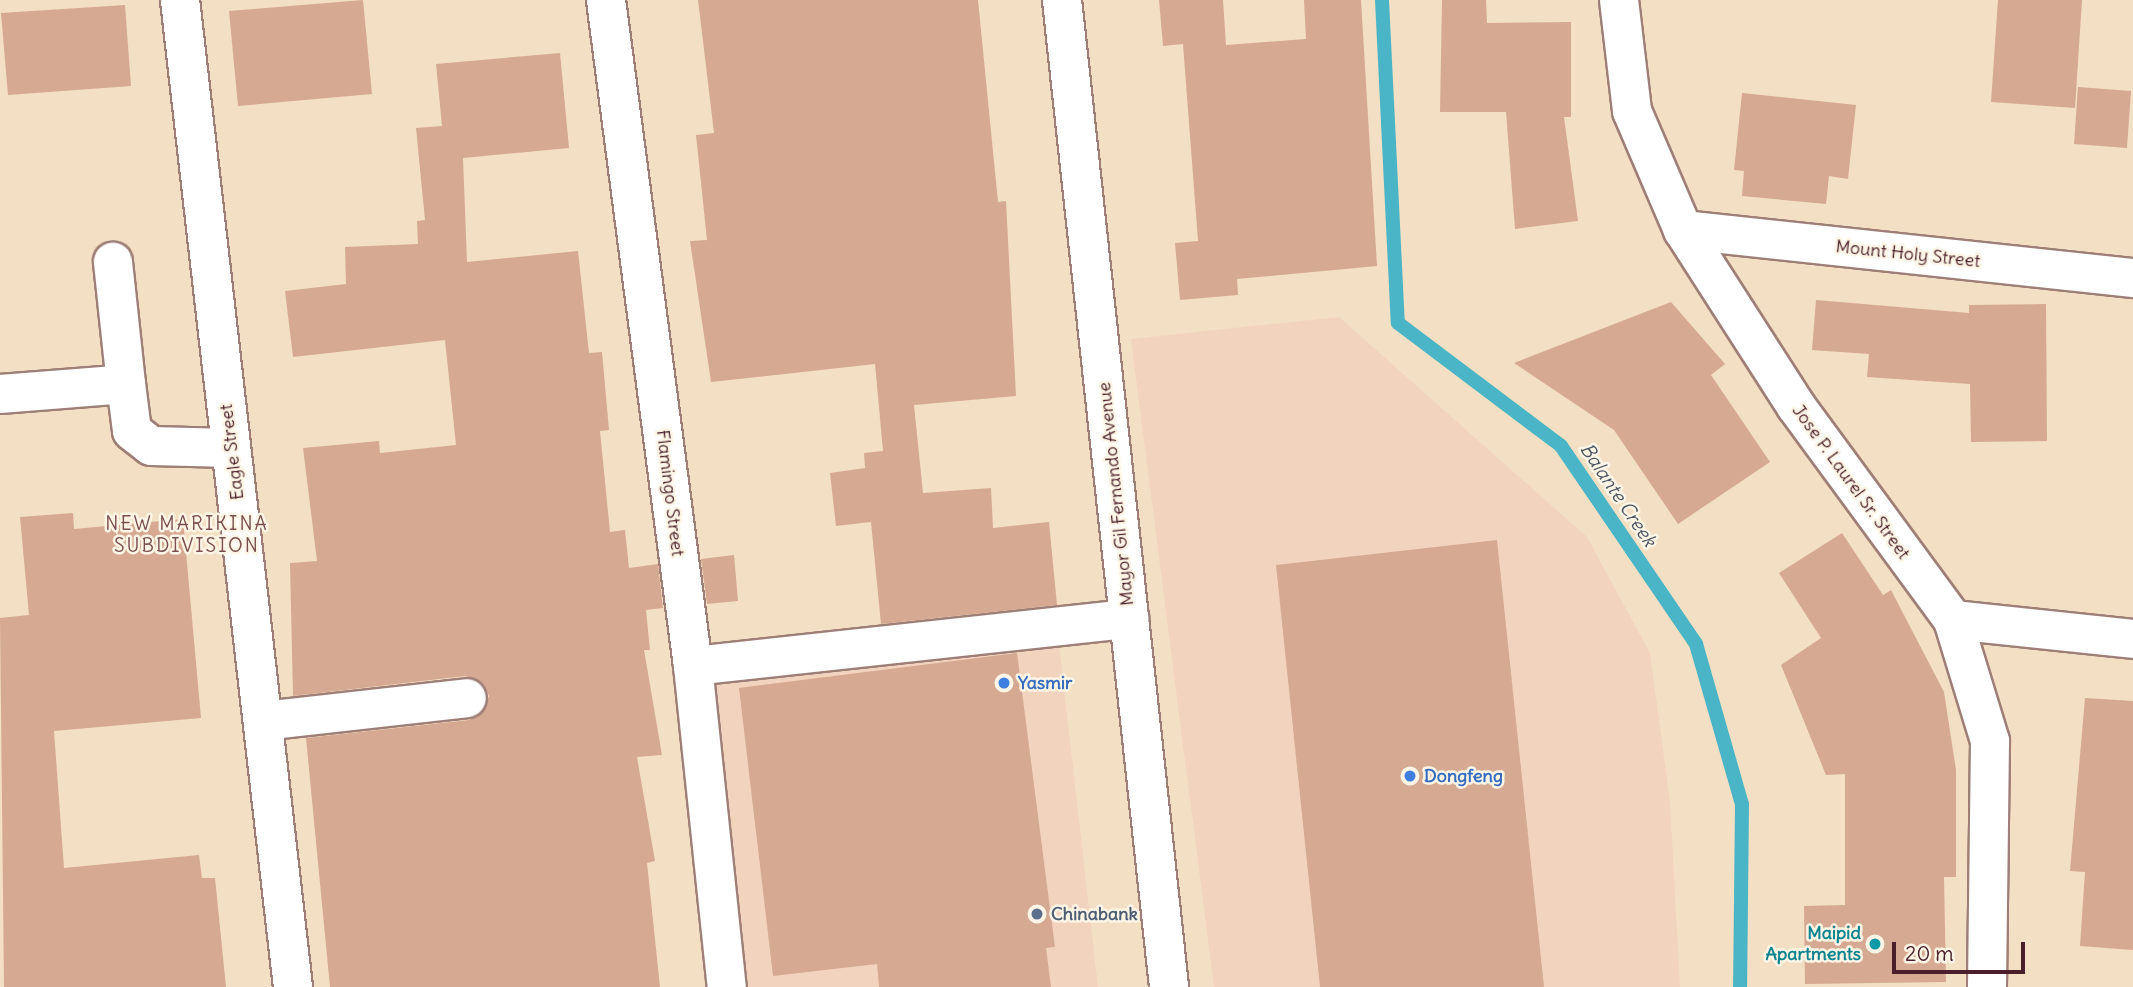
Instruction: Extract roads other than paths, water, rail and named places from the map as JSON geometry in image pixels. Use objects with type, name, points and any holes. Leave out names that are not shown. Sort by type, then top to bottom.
[{"type":"street","name":"Eagle Street","points":[[180,0],[293,987]]},
{"type":"street","name":"Flamingo Street","points":[[606,0],[693,666],[727,987]]},
{"type":"street","name":"Mayor Gil Fernando Avenue","points":[[1062,0],[1169,987]]},
{"type":"street","name":"Jose P. Laurel Sr. Street","points":[[1619,0],[1632,111],[1683,229],[1796,407],[1953,620],[1990,741],[1990,987]]},
{"type":"street","name":"Mount Holy Street","points":[[1683,229],[2133,278]]},
{"type":"street","points":[[113,262],[132,431],[151,446],[231,448]]},
{"type":"street","points":[[0,394],[126,384]]},
{"type":"street","points":[[693,666],[1129,619]]},
{"type":"street","points":[[1953,620],[2133,639]]},
{"type":"street","points":[[263,720],[467,698]]},
{"type":"waterway","name":"Balante Creek","points":[[1382,0],[1398,323],[1561,446],[1696,644],[1742,804],[1740,987]]},
{"type":"place","name":"Yasmir","points":[[1004,683]]},
{"type":"place","name":"Dongfeng","points":[[1410,776]]},
{"type":"place","name":"Chinabank","points":[[1037,914]]},
{"type":"place","name":"Maipid Apartments","points":[[1875,944]]},
{"type":"district","name":"NEW MARIKINA SUBDIVISION","points":[[187,535]]}]
